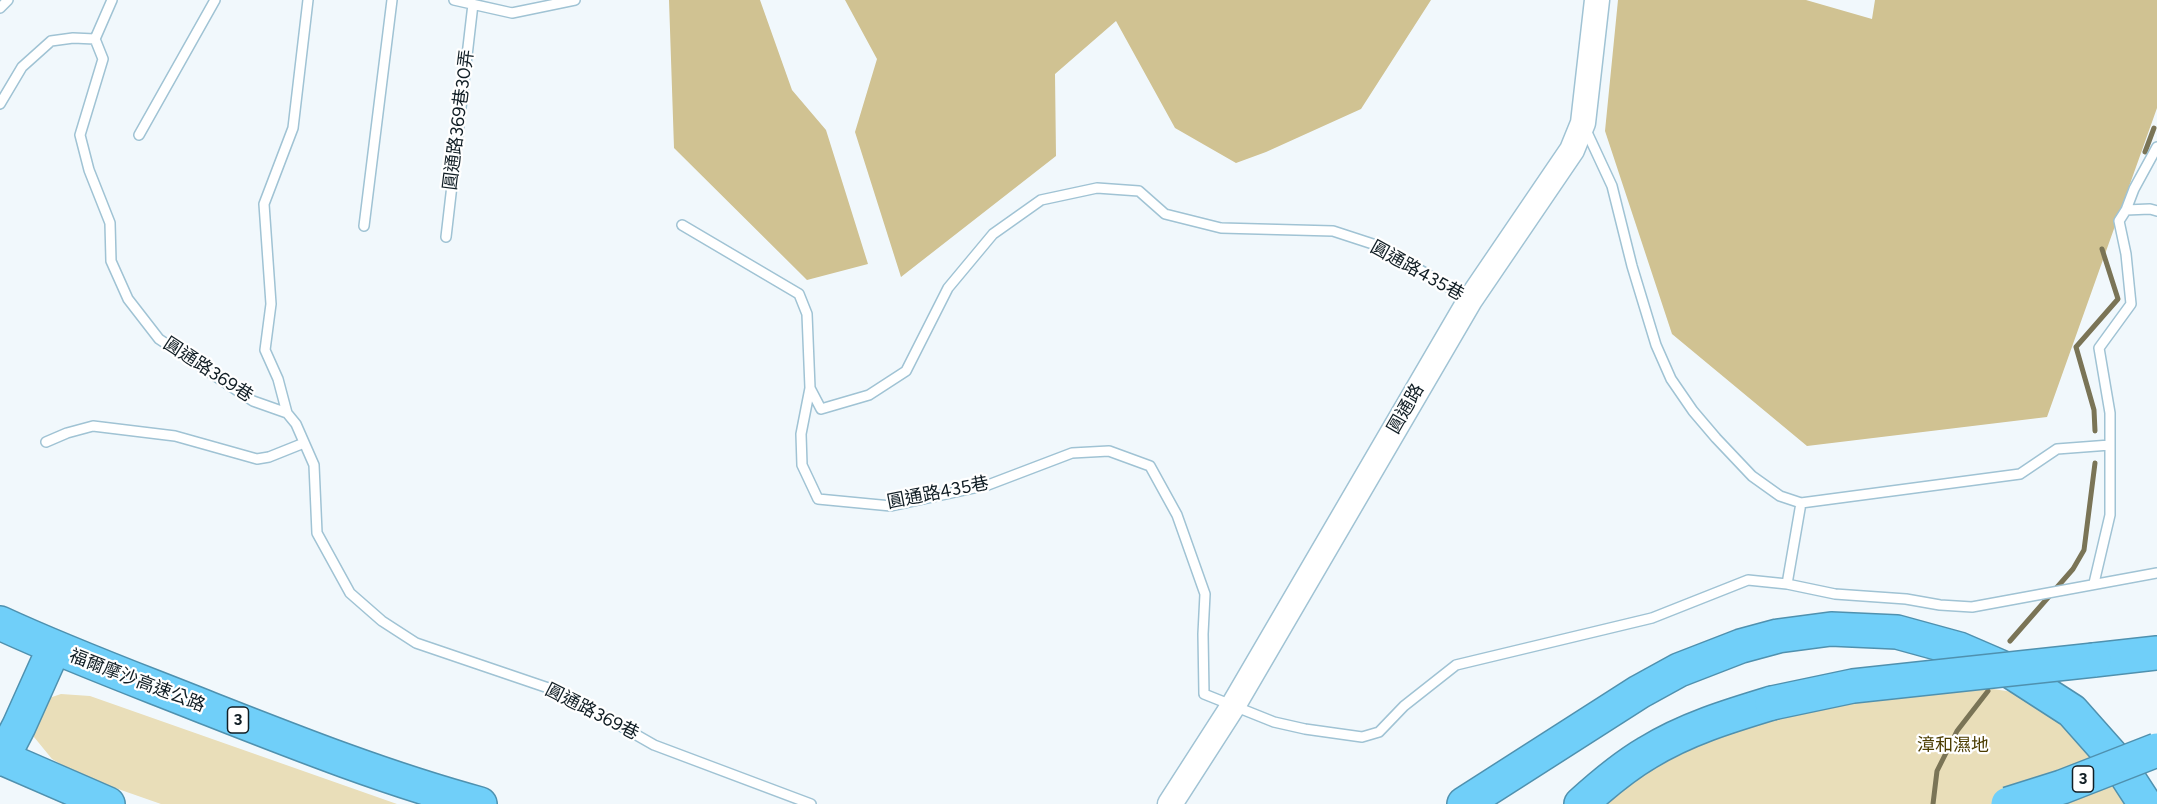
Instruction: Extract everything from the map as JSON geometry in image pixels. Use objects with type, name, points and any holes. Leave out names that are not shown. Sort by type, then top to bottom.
[{"type":"highway","name":"福爾摩沙高速公路","points":[[0,623],[54,648],[287,739],[430,790],[480,804]]},
{"type":"highway","points":[[1464,804],[1578,730],[1679,670],[1741,646],[1778,636],[1831,629],[1897,632],[1959,649],[2010,671],[2072,711],[2119,764],[2145,804]]},
{"type":"highway","points":[[54,648],[19,726],[1,758],[108,804]]},
{"type":"highway","points":[[1581,804],[1615,774],[1648,752],[1711,722],[1772,703],[1853,686],[2157,653]]},
{"type":"highway","name":"3","points":[[2008,804],[2062,787],[2157,750]]},
{"type":"street","name":"圓通路","points":[[1170,804],[1233,706],[1470,300],[1572,150],[1583,123],[1598,0]]},
{"type":"lane","points":[[0,8],[8,0]]},
{"type":"lane","points":[[0,104],[22,66],[51,41],[73,38],[95,39],[112,0]]},
{"type":"lane","points":[[139,135],[215,0]]},
{"type":"lane","points":[[287,413],[278,379],[265,350],[271,304],[264,204],[293,128],[308,0]]},
{"type":"lane","points":[[364,226],[392,0]]},
{"type":"lane","points":[[454,0],[512,13],[575,0]]},
{"type":"lane","name":"圓通路369巷30弄","points":[[446,237],[473,4]]},
{"type":"lane","name":"圓通路369巷","points":[[95,39],[103,59],[80,135],[89,170],[110,223],[111,261],[128,299],[159,339],[253,401],[287,413],[296,424],[314,465],[318,533],[350,593],[382,621],[416,642],[563,693],[654,745],[811,804]]},
{"type":"lane","points":[[1583,123],[1612,186],[1642,300],[1656,345],[1671,380],[1716,438],[1752,476],[1780,496],[1801,503],[2020,474],[2057,448],[2107,445]]},
{"type":"lane","points":[[2094,583],[2110,515],[2107,445],[2110,413],[2099,348],[2131,304],[2126,254],[2119,221],[2157,147]]},
{"type":"lane","name":"圓通路435巷","points":[[810,388],[821,409],[869,395],[906,370],[948,288],[993,234],[1041,200],[1096,188],[1138,191],[1165,214],[1221,228],[1333,231],[1382,248],[1470,300]]},
{"type":"lane","points":[[2126,210],[2157,211]]},
{"type":"lane","points":[[682,225],[799,294],[807,314],[810,388]]},
{"type":"lane","name":"圓通路435巷","points":[[810,388],[801,434],[802,465],[818,499],[891,506],[988,485],[1072,453],[1109,451],[1150,466],[1177,515],[1205,594],[1203,694],[1233,706]]},
{"type":"lane","points":[[46,442],[93,426],[175,436],[257,459],[269,457],[304,443]]},
{"type":"lane","points":[[1786,584],[1801,503]]},
{"type":"lane","points":[[1233,706],[1274,722],[1362,737],[1379,732],[1404,706],[1456,665],[1652,618],[1748,580],[1786,584],[1835,594],[1972,607],[2157,573]]},
{"type":"green space","name":"漳和濕地","points":[[1973,686],[2013,692],[2051,711],[2133,804],[1595,804],[1676,747],[1816,705]]},
{"type":"green space","points":[[61,694],[90,696],[397,804],[161,804],[81,776],[52,759],[34,737],[34,715],[43,700]]},
{"type":"shaded area","points":[[669,0],[760,0],[792,90],[826,130],[868,264],[807,280],[674,148]]},
{"type":"shaded area","points":[[845,0],[1431,0],[1361,109],[1236,163],[1175,128],[1116,21],[1055,74],[1056,156],[901,277],[855,132],[877,59]]},
{"type":"shaded area","points":[[1618,0],[1806,0],[1872,19],[1875,0],[2157,0],[2157,108],[2047,417],[1807,446],[1672,334],[1605,131]]},
{"type":"waterway","points":[[2145,152],[2154,128]]},
{"type":"waterway","points":[[2095,431],[2094,410],[2076,347],[2118,299],[2102,249]]},
{"type":"waterway","points":[[2010,641],[2073,569],[2084,550],[2095,463]]},
{"type":"waterway","points":[[1933,804],[1937,771],[1957,731],[1988,691]]}]
